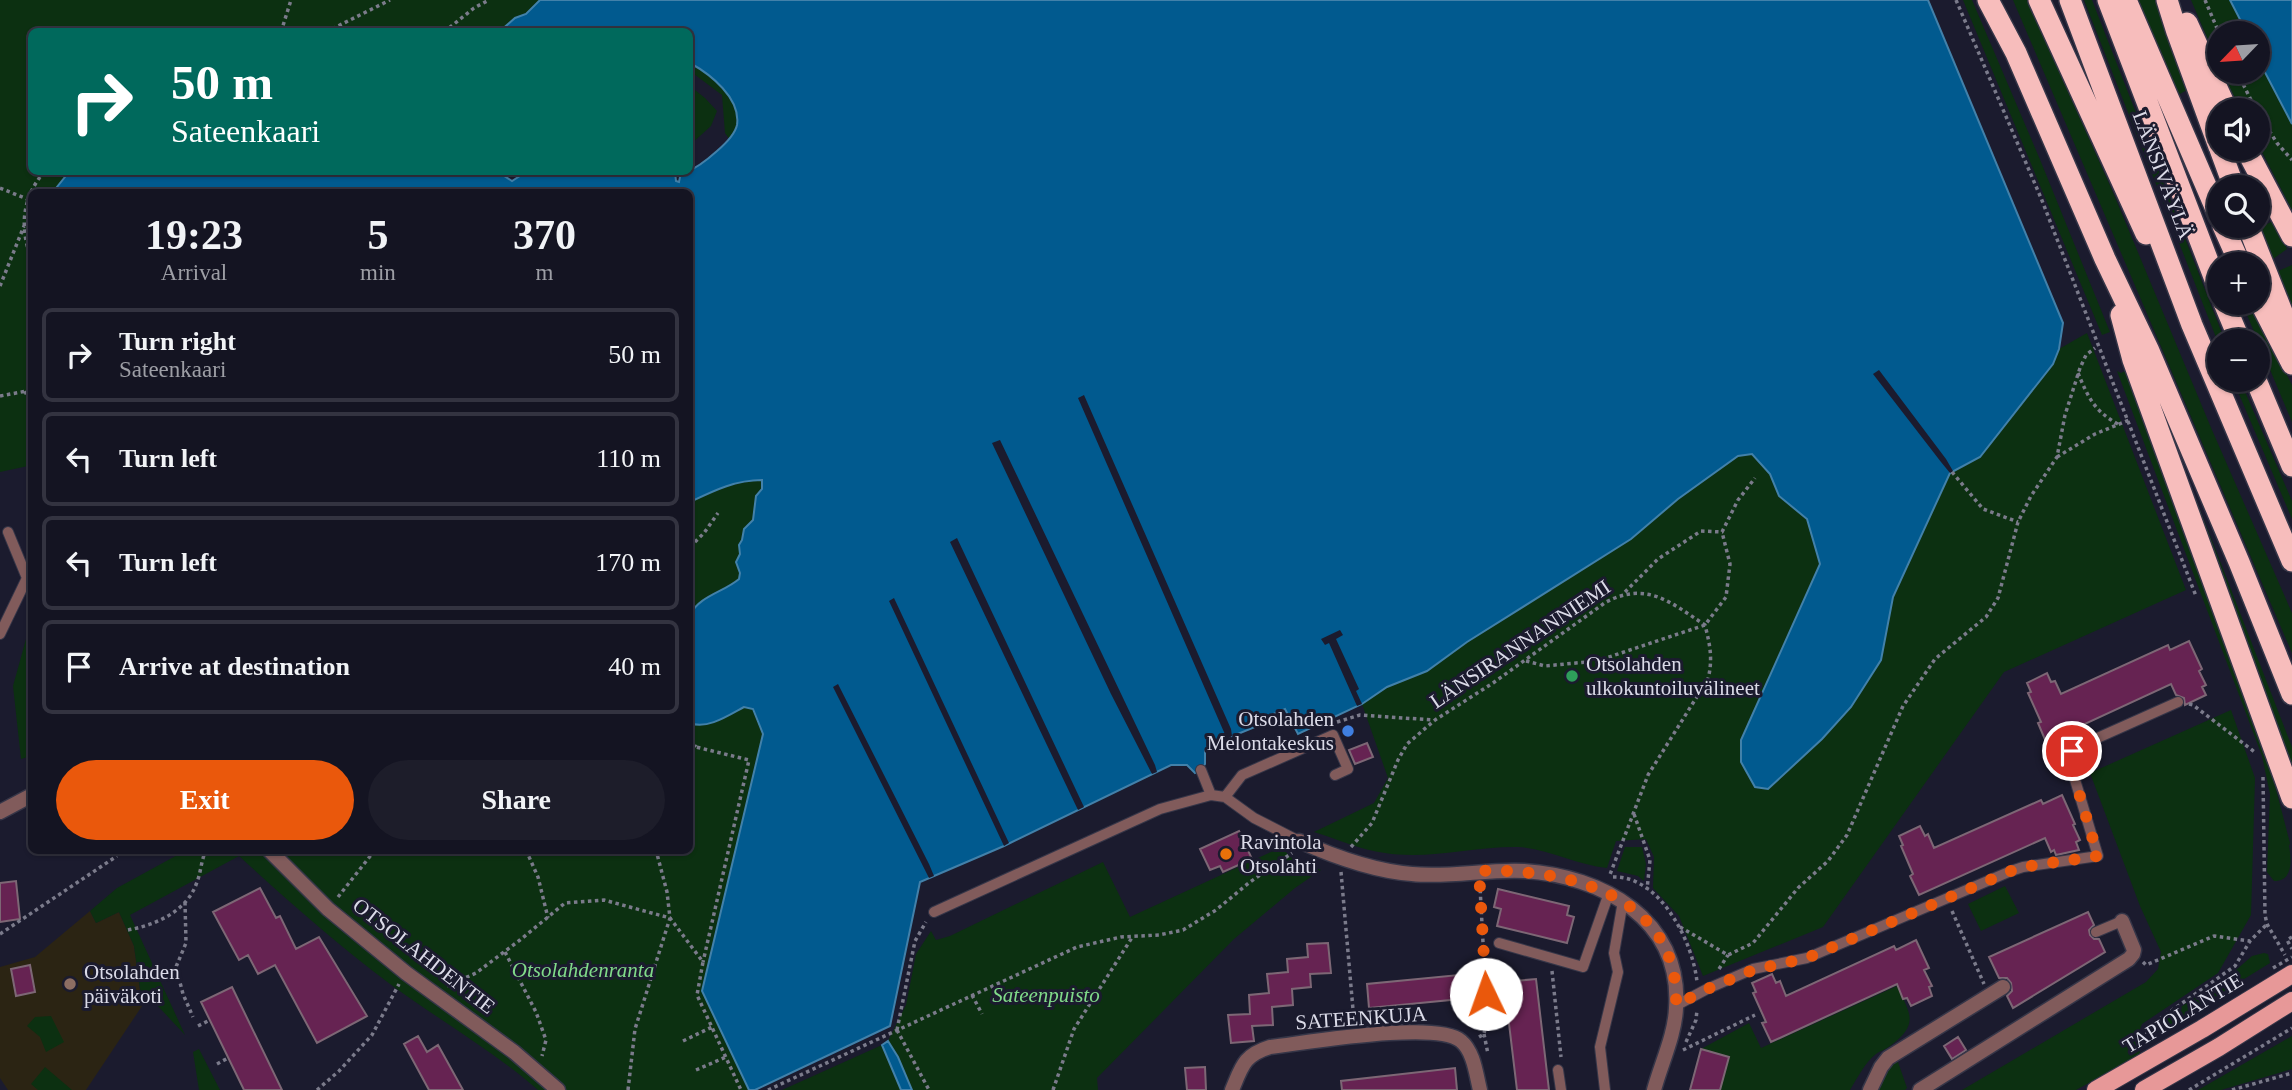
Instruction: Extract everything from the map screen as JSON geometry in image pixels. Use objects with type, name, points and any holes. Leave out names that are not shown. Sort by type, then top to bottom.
[{"type":"highway","points":[[1988,0],[2016,53],[2105,259],[2149,351],[2292,694]]},
{"type":"highway","points":[[2002,0],[2016,53]]},
{"type":"highway","points":[[2039,0],[2132,206],[2192,325]]},
{"type":"highway","name":"LÄNSIVÄYLÄ","points":[[2070,0],[2192,325],[2292,561]]},
{"type":"highway","name":"LÄNSIVÄYLÄ","points":[[2108,0],[2207,259]]},
{"type":"highway","points":[[2126,0],[2207,188]]},
{"type":"highway","points":[[2167,0],[2207,116]]},
{"type":"highway","points":[[2176,0],[2221,98]]},
{"type":"highway","points":[[2252,161],[2292,236]]},
{"type":"highway","points":[[2253,238],[2292,337]]},
{"type":"highway","points":[[2105,259],[2133,359],[2292,798]]},
{"type":"highway","points":[[2267,315],[2292,364]]},
{"type":"highway","points":[[2261,392],[2292,466]]},
{"type":"main road","name":"TAPIOLANTIE","points":[[2096,1090],[2282,974]]},
{"type":"main road","points":[[2144,1090],[2292,1001]]},
{"type":"street","points":[[0,812],[28,797]]},
{"type":"street","points":[[1297,846],[1415,875],[1527,871],[1572,880],[1609,892],[1623,901],[1653,927],[1666,949],[1677,987],[1673,1026],[1654,1090]]},
{"type":"street","name":"OTSOLAHDENTIE","points":[[273,854],[328,909],[406,973],[514,1052],[558,1090]]},
{"type":"street","points":[[1920,1090],[2122,964],[2133,954],[2132,943],[2122,921]]},
{"type":"street","points":[[1870,1090],[1888,1058],[2003,987]]},
{"type":"street","name":"SATEENKUJA","points":[[1232,1090],[1245,1060],[1270,1047],[1407,1031],[1455,1037],[1465,1046]]},
{"type":"street","points":[[1465,1046],[1471,1055],[1480,1090]]},
{"type":"lane","points":[[0,634],[27,578],[8,532]]},
{"type":"lane","points":[[1676,1005],[1753,970],[1807,958],[2023,867],[2098,856],[2069,760],[2070,754],[2075,748],[2178,702]]},
{"type":"lane","points":[[1225,797],[1242,775],[1333,735],[1348,769],[1335,775]]},
{"type":"lane","points":[[1201,770],[1211,795]]},
{"type":"lane","points":[[934,912],[1160,809],[1211,795],[1225,797],[1297,846]]},
{"type":"lane","points":[[1499,943],[1583,967],[1609,892]]},
{"type":"lane","points":[[1605,1090],[1600,1047],[1618,972],[1614,953],[1623,901]]},
{"type":"lane","points":[[2096,932],[2122,921]]},
{"type":"lane","points":[[1558,1070],[1561,1090]]},
{"type":"path","points":[[282,28],[291,0]]},
{"type":"path","points":[[334,28],[390,0]]},
{"type":"path","points":[[449,28],[489,0]]},
{"type":"path","points":[[1956,0],[2041,198],[2199,601]]},
{"type":"path","points":[[2205,0],[2214,21]]},
{"type":"path","points":[[2270,132],[2292,160]]},
{"type":"path","points":[[0,188],[27,199],[24,225],[28,249]]},
{"type":"path","points":[[0,286],[24,225]]},
{"type":"path","points":[[1680,927],[1728,955],[1753,943],[1798,888],[1828,861],[1847,835],[1903,706],[1935,659],[1986,617],[1998,598],[2018,522],[2031,496],[2057,457],[2065,415],[2078,373],[2087,355],[2095,348]]},
{"type":"path","points":[[2078,373],[2091,402],[2108,419],[2118,424]]},
{"type":"path","points":[[25,391],[28,398]]},
{"type":"path","points":[[0,396],[28,391]]},
{"type":"path","points":[[2057,457],[2095,434],[2129,420]]},
{"type":"path","points":[[1952,472],[1983,509],[2018,522]]},
{"type":"path","points":[[1526,661],[1545,666],[1597,661],[1705,625],[1726,597],[1730,564],[1722,532],[1738,500],[1755,478]]},
{"type":"path","points":[[693,544],[718,513]]},
{"type":"path","points":[[1623,593],[1658,559],[1701,531],[1722,532]]},
{"type":"path","name":"LÄNSIRANNANNIEMI","points":[[1349,850],[1372,823],[1407,744],[1435,720],[1526,661],[1606,602],[1623,593],[1652,594],[1705,625]]},
{"type":"path","points":[[1609,877],[1648,775],[1708,679],[1712,662],[1705,625]]},
{"type":"path","points":[[2178,702],[2193,705],[2258,754],[2253,741]]},
{"type":"path","points":[[1333,735],[1335,723],[1360,715],[1435,720]]},
{"type":"path","points":[[693,744],[696,747]]},
{"type":"path","points":[[693,748],[749,760],[697,996],[741,1090]]},
{"type":"path","points":[[2261,766],[2264,779],[2263,879],[2267,924],[2285,955]]},
{"type":"path","points":[[1634,814],[1650,860],[1647,890]]},
{"type":"path","points":[[768,1090],[1077,947],[1133,936],[1171,933],[1195,925],[1297,846]]},
{"type":"path","points":[[128,930],[166,918],[185,902],[195,888],[204,854]]},
{"type":"path","points":[[328,909],[372,854]]},
{"type":"path","points":[[528,854],[538,877],[548,918]]},
{"type":"path","points":[[628,1090],[635,1029],[670,918],[667,892],[657,854]]},
{"type":"path","points":[[0,934],[117,856]]},
{"type":"path","points":[[1465,1046],[1484,1034],[1487,1017],[1479,871]]},
{"type":"path","points":[[1341,872],[1355,1038]]},
{"type":"path","points":[[1946,899],[1989,995]]},
{"type":"path","points":[[433,993],[476,973],[565,903],[604,900],[670,918],[703,962]]},
{"type":"path","points":[[185,902],[186,943],[176,967],[193,1017]]},
{"type":"path","points":[[929,1090],[897,1030],[915,940],[934,912]]},
{"type":"path","points":[[2148,1046],[2147,1029],[2235,966],[2250,941],[2267,924]]},
{"type":"path","points":[[1053,1090],[1074,1029],[1133,936]]},
{"type":"path","points":[[2133,954],[2146,965],[2214,936],[2250,941]]},
{"type":"path","points":[[2292,937],[2287,940],[2292,948]]},
{"type":"path","points":[[505,952],[536,1012],[546,1040],[538,1072]]},
{"type":"path","points":[[2282,974],[2292,957]]},
{"type":"path","points":[[1552,958],[1553,993],[1562,1053],[1558,1070]]},
{"type":"path","points":[[317,1090],[339,1071],[372,1035],[389,999],[406,973]]},
{"type":"path","points":[[972,995],[982,1014]]},
{"type":"path","points":[[1678,1052],[1755,1015]]},
{"type":"path","points":[[198,1027],[210,1020]]},
{"type":"path","points":[[683,1041],[712,1027]]},
{"type":"path","points":[[2189,1090],[2292,1028]]},
{"type":"path","points":[[696,1070],[726,1057]]},
{"type":"path","points":[[216,1064],[228,1058]]},
{"type":"path","points":[[2232,1090],[2292,1073]]},
{"type":"shaded area","name":"Otsolahden päiväkoti","points":[[90,911],[96,923],[119,912],[134,946],[142,1006],[86,1090],[8,1090],[0,1078],[0,967],[35,957]]},
{"type":"green space","points":[[0,0],[540,0],[526,14],[515,18],[503,28],[28,28],[28,175],[67,175],[55,189],[28,189],[28,466],[0,472]]},
{"type":"green space","points":[[1963,0],[1972,0],[2110,332],[2102,335]]},
{"type":"green space","points":[[2013,0],[2027,0],[2112,190],[2292,613],[2292,653]]},
{"type":"green space","points":[[2084,0],[2092,0],[2207,295],[2207,314]]},
{"type":"green space","points":[[2135,0],[2156,0],[2189,89],[2176,96]]},
{"type":"green space","points":[[2191,0],[2230,0],[2241,21],[2207,21],[2207,37]]},
{"type":"green space","points":[[693,57],[744,103],[732,143],[725,133],[722,95],[693,73]]},
{"type":"green space","points":[[2270,82],[2292,124],[2292,210],[2267,161],[2270,161],[2270,98],[2235,98],[2228,84]]},
{"type":"green space","points":[[693,88],[717,111],[711,126],[693,142]]},
{"type":"green space","points":[[2273,221],[2287,249],[2273,259],[2265,238],[2270,238],[2270,222]]},
{"type":"green space","points":[[2292,265],[2292,309],[2278,271]]},
{"type":"green space","points":[[2207,315],[2215,315],[2220,329],[2213,329]]},
{"type":"green space","points":[[2247,315],[2256,315],[2263,329],[2253,329]]},
{"type":"green space","points":[[2087,333],[2186,590],[2004,672],[1823,927],[1703,976],[1679,916],[1653,888],[1654,857],[1646,839],[1616,841],[1607,868],[1519,847],[1418,855],[1376,852],[1314,832],[1374,803],[1388,778],[1362,704],[1738,456],[1752,454],[1945,483],[1950,473],[1958,469],[2030,392],[2053,364],[2059,349]]},
{"type":"green space","points":[[2270,342],[2292,385],[2292,422],[2270,370]]},
{"type":"green space","points":[[2125,369],[2268,759],[2290,843],[2289,870],[2280,880],[2274,881],[2267,872],[2270,794],[2262,756],[2117,371],[2121,373]]},
{"type":"green space","points":[[2238,392],[2245,392],[2292,501],[2292,519]]},
{"type":"green space","points":[[762,480],[753,520],[745,529],[736,562],[739,579],[706,598],[693,610],[693,501],[724,487]]},
{"type":"green space","points":[[2196,499],[2292,747],[2292,772],[2195,501]]},
{"type":"green space","points":[[28,632],[28,757],[21,759],[13,686]]},
{"type":"green space","name":"Otsolahdenranta","points":[[744,707],[753,709],[763,734],[703,991],[749,1090],[538,1090],[370,969],[239,856],[130,915],[185,1035],[156,1004],[142,1002],[134,946],[119,912],[96,923],[90,911],[117,888],[179,854],[693,854],[693,724],[703,724]]},
{"type":"green space","points":[[2231,710],[2255,778],[2251,915],[2218,973],[2142,1024],[2138,1034],[2140,1055],[2076,1090],[1962,1090],[2146,982],[2158,969],[2161,952],[2140,906],[2090,773]]},
{"type":"green space","name":"Sateenpuisto","points":[[1282,847],[1290,857],[1321,870],[1234,939],[1097,1078],[1098,1090],[912,1090],[888,1041],[906,1005],[916,954],[931,931],[936,940],[950,936],[1103,862],[1130,917]]},
{"type":"green space","points":[[1625,847],[1642,847],[1646,864],[1644,881],[1638,876],[1617,871]]},
{"type":"green space","points":[[2005,886],[2019,913],[1981,931],[1968,904]]},
{"type":"green space","points":[[2268,954],[2270,963],[2153,1033],[2157,1023],[2236,970],[2252,956]]},
{"type":"green space","points":[[1897,986],[1909,1012],[1909,1025],[1899,1038],[1868,1061],[1850,1090],[1720,1090],[1729,1057],[1701,1049],[1749,1023],[1761,1048]]},
{"type":"green space","points":[[51,1016],[64,1042],[46,1052],[40,1037],[27,1026],[35,1017]]},
{"type":"green space","points":[[2292,1036],[2292,1069],[2221,1090],[2198,1090]]},
{"type":"green space","points":[[882,1045],[901,1090],[782,1090]]},
{"type":"green space","points":[[199,1049],[220,1090],[199,1090],[193,1052]]},
{"type":"green space","points":[[1898,1062],[1907,1088],[1875,1090],[1891,1063]]},
{"type":"green space","points":[[45,1067],[72,1090],[38,1090],[31,1084]]},
{"type":"water","points":[[540,0],[1928,0],[2063,323],[2059,349],[2053,364],[1980,457],[1950,473],[1893,597],[1881,660],[1851,707],[1822,739],[1768,789],[1755,787],[1741,762],[1741,740],[1820,564],[1807,519],[1779,496],[1770,474],[1752,454],[1738,456],[1678,499],[1631,539],[1467,642],[1427,671],[1387,687],[1362,704],[1298,734],[1285,709],[1257,721],[1255,727],[1208,746],[1205,751],[1205,764],[1195,773],[1187,765],[1171,765],[1004,846],[920,882],[890,1026],[755,1090],[749,1090],[702,991],[763,734],[753,709],[744,707],[711,723],[693,724],[693,610],[699,603],[739,579],[736,562],[740,554],[739,545],[744,529],[753,520],[756,496],[762,489],[762,480],[733,484],[693,501],[693,189],[55,189],[67,175],[503,175],[512,181],[521,175],[675,175],[676,181],[679,182],[680,175],[693,175],[693,168],[720,149],[732,136],[737,125],[734,105],[715,80],[693,65],[693,28],[503,28],[515,18],[526,14]]},
{"type":"water","points":[[2230,0],[2292,0],[2292,124],[2270,82],[2270,21],[2241,21]]},
{"type":"water","points":[[888,1041],[912,1090],[901,1090],[882,1045]]},
{"type":"pier","points":[[1879,370],[1946,459],[1952,472],[1941,462],[1873,374]]},
{"type":"pier","points":[[1084,395],[1231,729],[1232,736],[1227,739],[1078,398]]},
{"type":"pier","points":[[1000,440],[1157,772],[1152,774],[1111,694],[992,443]]},
{"type":"pier","points":[[957,538],[1084,807],[1078,810],[950,542]]},
{"type":"pier","points":[[894,598],[1009,843],[1004,846],[889,601]]},
{"type":"pier","points":[[1340,630],[1343,635],[1336,639],[1359,689],[1356,691],[1362,704],[1357,706],[1329,643],[1325,645],[1321,639]]},
{"type":"pier","points":[[838,684],[934,876],[929,878],[833,687]]},
{"type":"building","points":[[2189,641],[2202,669],[2199,671],[2206,685],[2202,687],[2206,695],[2185,705],[2184,698],[2176,695],[2171,684],[2046,742],[2038,723],[2041,722],[2028,693],[2031,692],[2027,683],[2047,673],[2051,682],[2055,681],[2061,694],[2168,645],[2170,650]]},
{"type":"building","points":[[1367,743],[1373,757],[1355,764],[1349,750]]},
{"type":"building","points":[[2062,795],[2080,840],[2076,842],[2079,850],[2056,855],[2054,850],[2051,852],[2045,838],[1919,895],[1910,876],[1913,874],[1899,836],[1920,826],[1925,836],[1928,834],[1934,848],[2041,800],[2043,804]]},
{"type":"building","name":"Ravintola Otsolahti","points":[[1239,831],[1252,859],[1223,872],[1220,866],[1210,870],[1200,849]]},
{"type":"building","points":[[16,881],[20,919],[0,922],[0,883]]},
{"type":"building","points":[[260,888],[276,918],[280,916],[296,949],[319,937],[367,1016],[317,1043],[275,965],[258,974],[248,955],[239,960],[213,912]]},
{"type":"building","points":[[1498,889],[1569,906],[1567,915],[1574,917],[1567,943],[1497,926],[1501,909],[1494,907]]},
{"type":"building","points":[[2088,912],[2094,925],[2089,930],[2090,935],[2099,939],[2105,952],[2013,1008],[2007,996],[2012,991],[2011,983],[2007,978],[1999,978],[1989,957]]},
{"type":"building","points":[[1916,940],[1929,968],[1924,970],[1932,986],[1929,987],[1932,996],[1911,1006],[1907,998],[1903,999],[1897,984],[1771,1042],[1762,1023],[1766,1022],[1753,993],[1756,992],[1752,983],[1772,974],[1776,983],[1780,981],[1786,996],[1894,946],[1896,950]]},
{"type":"building","points":[[1328,943],[1331,973],[1310,974],[1311,987],[1292,989],[1293,1005],[1272,1007],[1273,1025],[1252,1026],[1254,1041],[1231,1043],[1228,1015],[1250,1014],[1249,995],[1269,993],[1267,974],[1288,972],[1287,959],[1308,957],[1307,944]]},
{"type":"building","points":[[30,965],[35,992],[16,996],[11,969]]},
{"type":"building","points":[[1469,974],[1471,998],[1369,1008],[1367,984]]},
{"type":"building","points":[[1536,979],[1549,1090],[1517,1090],[1504,982]]},
{"type":"building","points":[[232,987],[282,1090],[244,1090],[201,1002]]},
{"type":"building","points":[[418,1036],[427,1052],[438,1045],[463,1090],[429,1090],[404,1044]]},
{"type":"building","points":[[1958,1037],[1966,1050],[1952,1059],[1944,1046]]},
{"type":"building","points":[[1701,1049],[1729,1057],[1720,1090],[1690,1090]]},
{"type":"building","points":[[1205,1067],[1206,1090],[1187,1090],[1185,1068]]},
{"type":"building","points":[[1455,1068],[1457,1090],[1342,1090],[1341,1081]]},
{"type":"place","name":"Otsolahden ulkokuntoiluvälineet","points":[[1572,676]]},
{"type":"place","name":"Otsolahden Melontakeskus","points":[[1348,731]]},
{"type":"place","name":"Ravintola Otsolahti","points":[[1226,854]]},
{"type":"place","name":"Otsolahden päiväkoti","points":[[70,984]]},
{"type":"route","points":[[1486,994],[1479,871],[1527,871],[1572,880],[1609,892],[1623,901],[1653,927],[1666,949],[1677,987],[1676,1005],[1753,970],[1807,958],[2011,871],[2098,856],[2069,760],[2072,751]]}]
